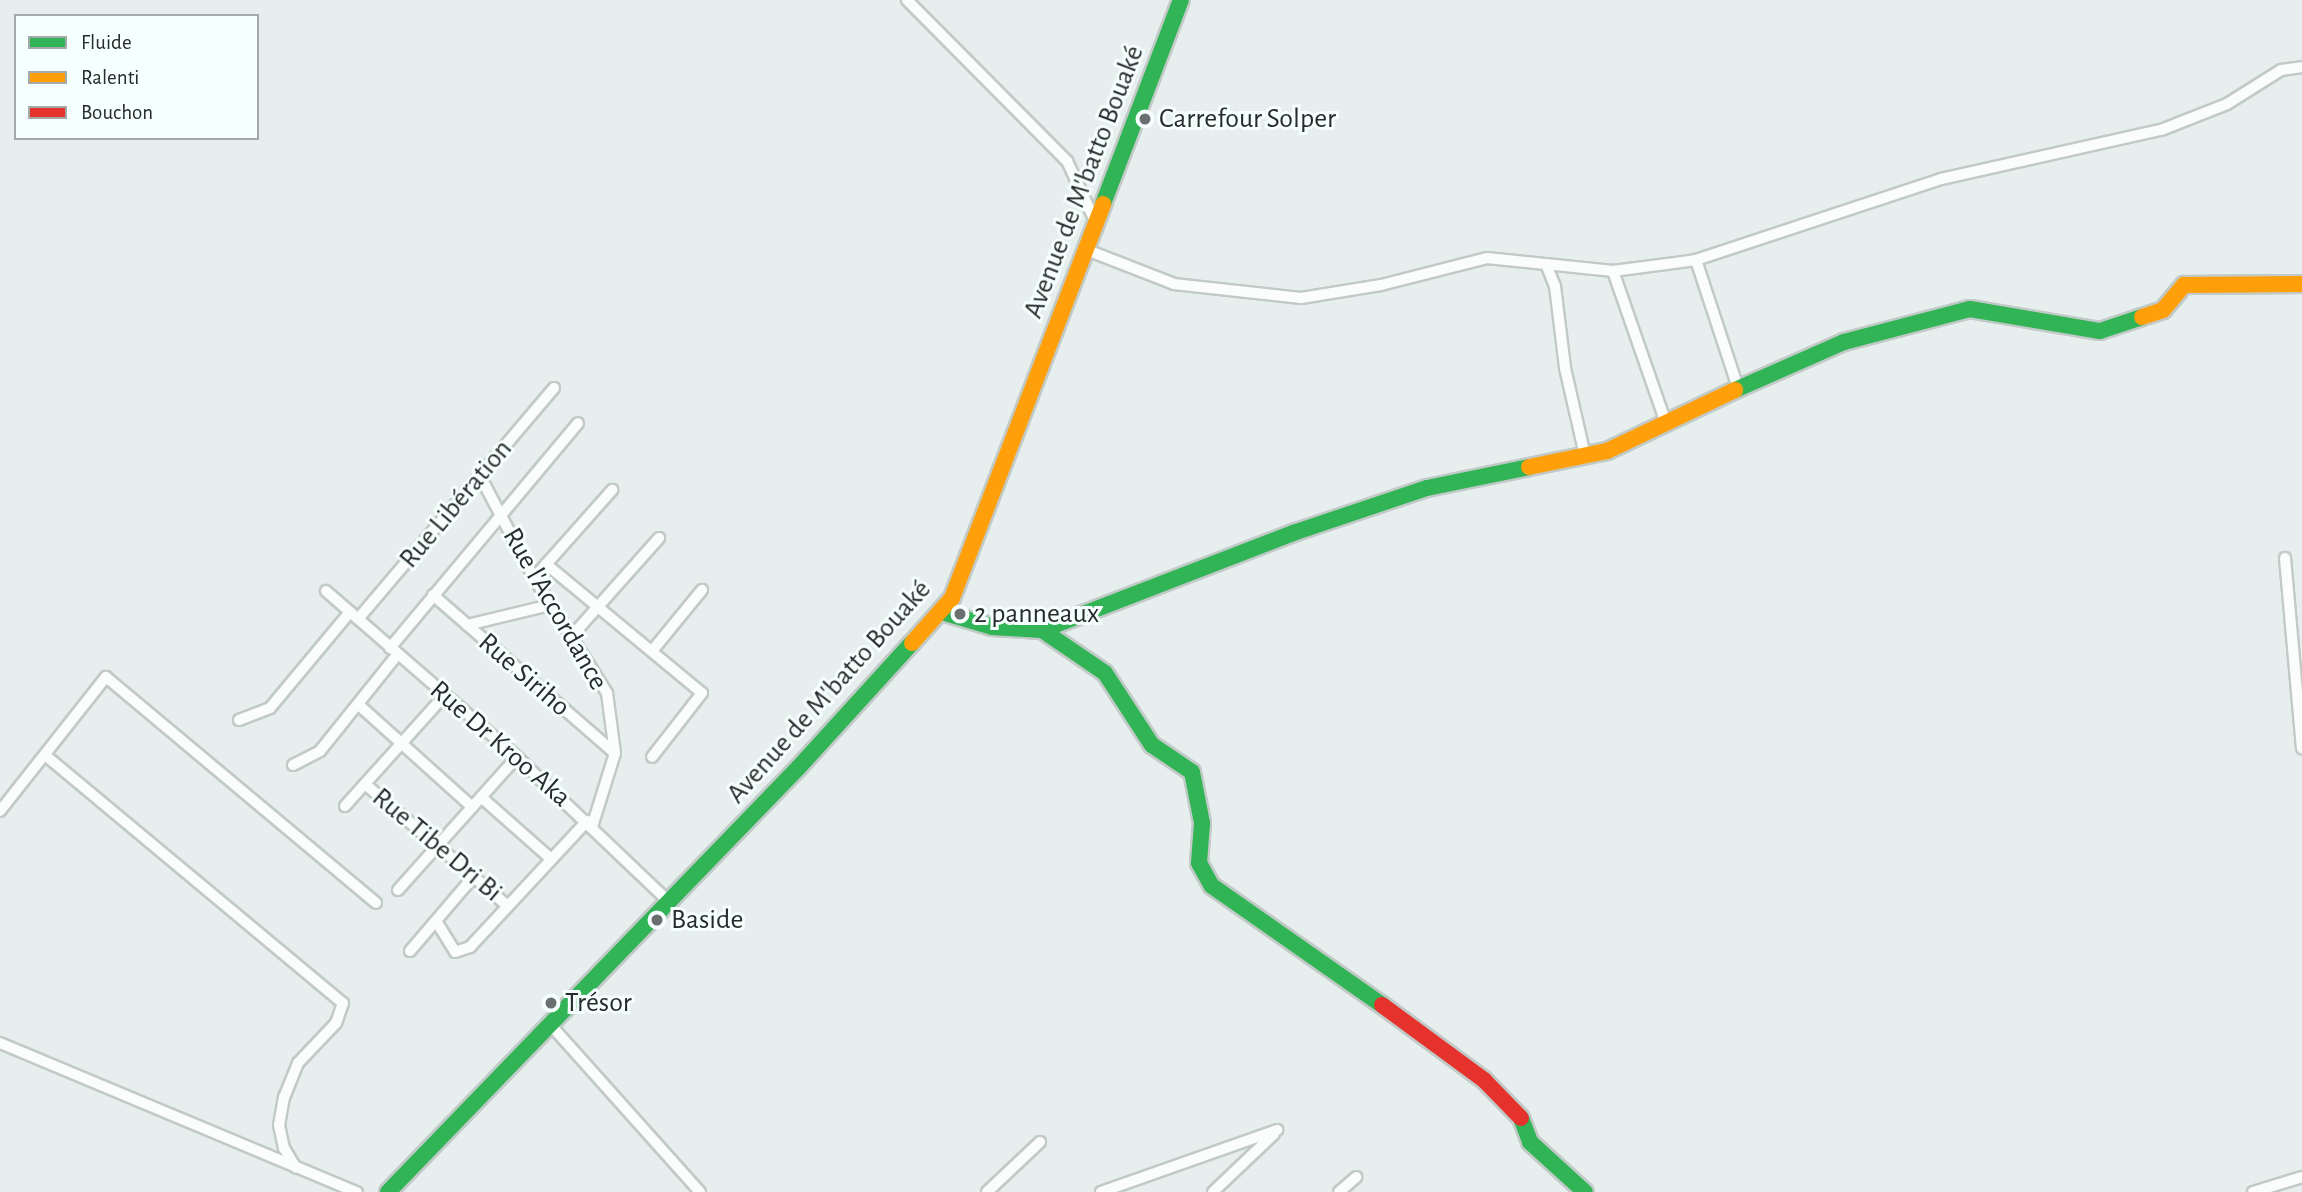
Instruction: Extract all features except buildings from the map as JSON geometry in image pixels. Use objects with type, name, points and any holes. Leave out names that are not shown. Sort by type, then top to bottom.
[{"type":"street","points":[[906,0],[1067,161],[1097,225]]},
{"type":"street","name":"Avenue de M'batto Bouaké","points":[[388,1192],[548,1022],[669,902],[942,612],[964,571],[1181,0]]},
{"type":"street","points":[[1087,250],[1174,284],[1301,298],[1381,285],[1487,258],[1613,271],[1696,260],[1941,179],[2161,130],[2227,104],[2281,70],[2302,67]]},
{"type":"street","points":[[1696,260],[1738,388]]},
{"type":"street","points":[[1546,264],[1555,286],[1564,368],[1585,455]]},
{"type":"street","points":[[1613,271],[1665,420]]},
{"type":"street","points":[[942,612],[992,627],[1042,630],[1296,532],[1427,488],[1607,451],[1665,420],[1843,342],[1970,309],[2100,331],[2163,310],[2184,285],[2302,284]]},
{"type":"street","name":"Rue Libération","points":[[239,720],[270,708],[480,476],[554,388]]},
{"type":"street","points":[[293,765],[320,751],[360,706],[433,595],[579,423]]},
{"type":"street","name":"Rue l'Accordance","points":[[480,476],[534,578],[607,693],[614,753],[590,824]]},
{"type":"street","points":[[534,578],[612,490]]},
{"type":"street","points":[[570,638],[659,538]]},
{"type":"street","points":[[2285,558],[2300,697],[2302,748]]},
{"type":"street","points":[[546,564],[702,693],[652,757]]},
{"type":"street","points":[[652,651],[702,590]]},
{"type":"street","name":"Rue Dr Kroo Aka","points":[[326,591],[517,757],[669,902]]},
{"type":"street","name":"Rue Siriho","points":[[433,595],[614,753]]},
{"type":"street","points":[[467,625],[550,605]]},
{"type":"street","points":[[1042,630],[1105,673],[1152,745],[1192,772],[1202,823],[1199,863],[1212,886],[1291,937],[1484,1080],[1518,1111],[1530,1142],[1584,1192]]},
{"type":"street","points":[[0,811],[106,677],[376,903]]},
{"type":"street","points":[[345,806],[445,695]]},
{"type":"street","points":[[360,706],[472,807]]},
{"type":"street","points":[[44,755],[343,1003],[336,1023],[298,1063],[284,1097],[279,1125],[284,1148],[296,1168]]},
{"type":"street","points":[[398,890],[517,757]]},
{"type":"street","name":"Rue Tibe Dri Bi","points":[[365,784],[508,905]]},
{"type":"street","points":[[481,797],[551,859]]},
{"type":"street","points":[[436,921],[455,952],[470,947],[551,859],[590,824]]},
{"type":"street","points":[[410,951],[474,876]]},
{"type":"street","points":[[548,1022],[699,1192]]},
{"type":"street","points":[[0,1042],[358,1192]]},
{"type":"street","points":[[1101,1192],[1278,1130],[1213,1192]]},
{"type":"street","points":[[987,1192],[1040,1142]]},
{"type":"street","points":[[1339,1192],[1356,1177]]},
{"type":"street","points":[[2252,1192],[2302,1177]]},
{"type":"street","points":[[1223,1192],[1226,1179]]},
{"type":"traffic: fast","points":[[1103,204],[1181,0]]},
{"type":"traffic: fast","points":[[1735,390],[1844,342],[1970,309],[2100,331],[2142,317]]},
{"type":"traffic: fast","points":[[942,612],[992,627],[1042,630],[1296,532],[1427,488],[1529,467]]},
{"type":"traffic: fast","points":[[1042,630],[1105,673],[1152,745],[1192,772],[1202,823],[1199,863],[1212,886],[1382,1005]]},
{"type":"traffic: fast","points":[[388,1192],[799,767],[912,643]]},
{"type":"traffic: fast","points":[[1521,1118],[1530,1142],[1585,1192]]},
{"type":"traffic: slow","points":[[912,643],[952,598],[1103,204]]},
{"type":"traffic: slow","points":[[2142,317],[2163,310],[2184,285],[2302,284]]},
{"type":"traffic: slow","points":[[1529,467],[1607,451],[1735,390]]},
{"type":"traffic: jam","points":[[1382,1005],[1484,1080],[1521,1118]]},
{"type":"place","name":"Carrefour Solper","points":[[1145,119]]},
{"type":"place","name":"2 panneaux","points":[[960,614]]},
{"type":"place","name":"Baside","points":[[657,920]]},
{"type":"place","name":"Trésor","points":[[551,1003]]}]
